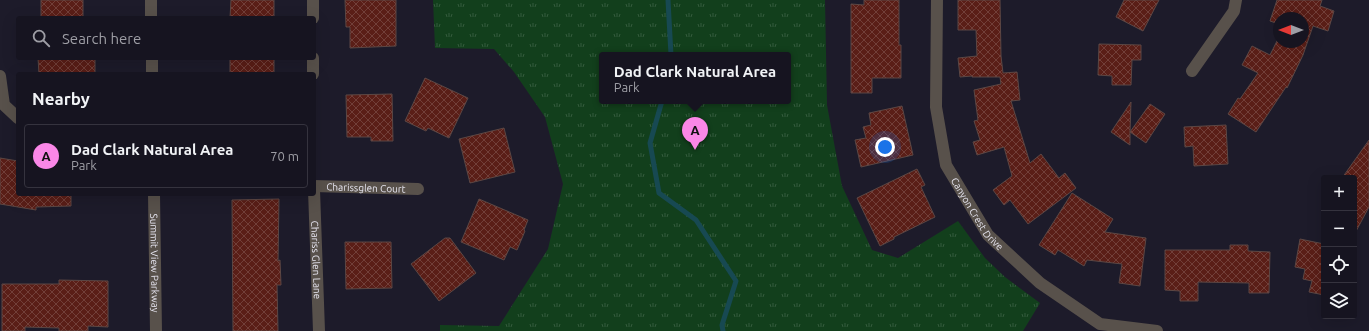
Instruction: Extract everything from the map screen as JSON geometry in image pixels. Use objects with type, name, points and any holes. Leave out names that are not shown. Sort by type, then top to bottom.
[{"type":"street","points":[[151,0],[151,16]]},
{"type":"street","points":[[313,0],[313,16]]},
{"type":"street","name":"Canyon Crest Drive","points":[[937,0],[936,107],[946,165],[988,235],[1040,283],[1100,324],[1157,331]]},
{"type":"street","points":[[1192,71],[1234,11],[1236,0]]},
{"type":"street","points":[[152,60],[152,72]]},
{"type":"street","points":[[313,60],[313,72]]},
{"type":"street","points":[[0,76],[4,104],[16,116]]},
{"type":"street","name":"Charissglen Court","points":[[316,186],[418,189]]},
{"type":"street","name":"Summit View Parkway","points":[[154,196],[156,331]]},
{"type":"street","name":"Chariss Glen Lane","points":[[314,196],[319,331]]},
{"type":"green space","points":[[433,0],[825,0],[827,105],[842,186],[872,250],[898,258],[958,221],[985,258],[1005,277],[1040,303],[1023,331],[440,331],[440,325],[499,326],[548,249],[563,184],[545,117],[514,72],[494,49],[435,48]]},
{"type":"building","points":[[41,0],[83,0],[83,16],[41,16]]},
{"type":"building","points":[[231,0],[274,0],[274,16],[230,16]]},
{"type":"building","points":[[345,0],[396,0],[396,46],[350,48],[350,27],[346,27]]},
{"type":"building","points":[[864,0],[899,0],[901,78],[872,78],[872,93],[851,93],[851,4],[864,5]]},
{"type":"building","points":[[958,0],[1000,0],[1001,56],[1003,73],[1017,72],[1020,100],[1011,101],[1030,163],[1041,154],[1059,178],[1065,173],[1076,188],[1028,224],[1010,200],[1004,205],[993,190],[1012,176],[1004,147],[977,155],[973,142],[980,140],[974,121],[978,120],[974,90],[1001,84],[1000,77],[960,77],[958,58],[977,56],[976,30],[958,30]]},
{"type":"building","points":[[1124,0],[1159,0],[1143,31],[1116,17]]},
{"type":"building","points":[[1277,0],[1322,0],[1320,6],[1334,11],[1328,31],[1313,26],[1309,38],[1309,12],[1273,12]]},
{"type":"building","points":[[1273,12],[1273,22],[1270,21]]},
{"type":"building","points":[[1099,44],[1141,45],[1141,60],[1132,60],[1131,85],[1112,85],[1112,76],[1098,75]]},
{"type":"building","points":[[1252,46],[1270,55],[1274,48],[1305,48],[1287,88],[1286,87],[1256,132],[1228,114],[1238,98],[1240,99],[1258,73],[1242,65]]},
{"type":"building","points":[[38,60],[95,60],[95,72],[39,72]]},
{"type":"building","points":[[230,60],[274,60],[274,72],[230,72]]},
{"type":"building","points":[[425,78],[468,98],[449,138],[428,128],[426,131],[405,121]]},
{"type":"building","points":[[392,94],[393,141],[371,141],[371,137],[347,137],[346,95]]},
{"type":"building","points":[[1131,102],[1130,145],[1111,132]]},
{"type":"building","points":[[1150,104],[1165,114],[1146,143],[1130,132]]},
{"type":"building","points":[[902,106],[913,155],[861,167],[855,140],[866,138],[863,127],[871,125],[869,113]]},
{"type":"building","points":[[1226,125],[1228,164],[1194,166],[1193,146],[1185,147],[1184,127]]},
{"type":"building","points":[[504,128],[515,172],[470,183],[459,139]]},
{"type":"building","points":[[1369,140],[1369,207],[1357,229],[1357,175],[1344,175]]},
{"type":"building","points":[[0,158],[16,161],[16,196],[71,196],[71,206],[36,207],[36,210],[0,204]]},
{"type":"building","points":[[917,169],[925,185],[921,187],[935,217],[894,237],[894,239],[880,246],[857,198]]},
{"type":"building","points":[[1072,193],[1113,219],[1105,232],[1146,238],[1140,286],[1119,283],[1122,264],[1087,260],[1084,266],[1058,250],[1055,255],[1039,245]]},
{"type":"building","points":[[279,199],[278,261],[280,260],[281,285],[277,285],[278,331],[233,331],[232,200]]},
{"type":"building","points":[[479,199],[528,220],[517,250],[510,247],[504,260],[461,242]]},
{"type":"building","points":[[445,238],[450,238],[476,273],[439,301],[411,264]]},
{"type":"building","points":[[1300,239],[1321,243],[1321,294],[1309,292],[1312,281],[1303,279],[1305,269],[1295,267]]},
{"type":"building","points":[[345,242],[391,242],[392,288],[346,289]]},
{"type":"building","points":[[1230,245],[1248,245],[1248,251],[1270,252],[1269,293],[1249,293],[1249,283],[1198,282],[1198,301],[1180,301],[1180,291],[1165,290],[1165,250],[1230,250]]},
{"type":"building","points":[[59,280],[108,281],[108,327],[88,326],[88,331],[59,331],[59,328],[25,327],[25,331],[2,331],[2,284],[59,284]]},
{"type":"waterway","points":[[668,0],[671,52]]},
{"type":"waterway","points":[[661,104],[650,143],[659,193],[696,220],[736,281],[722,325],[723,331]]},
{"type":"place","name":"Dad Clark Natural Area","points":[[695,150]]}]
